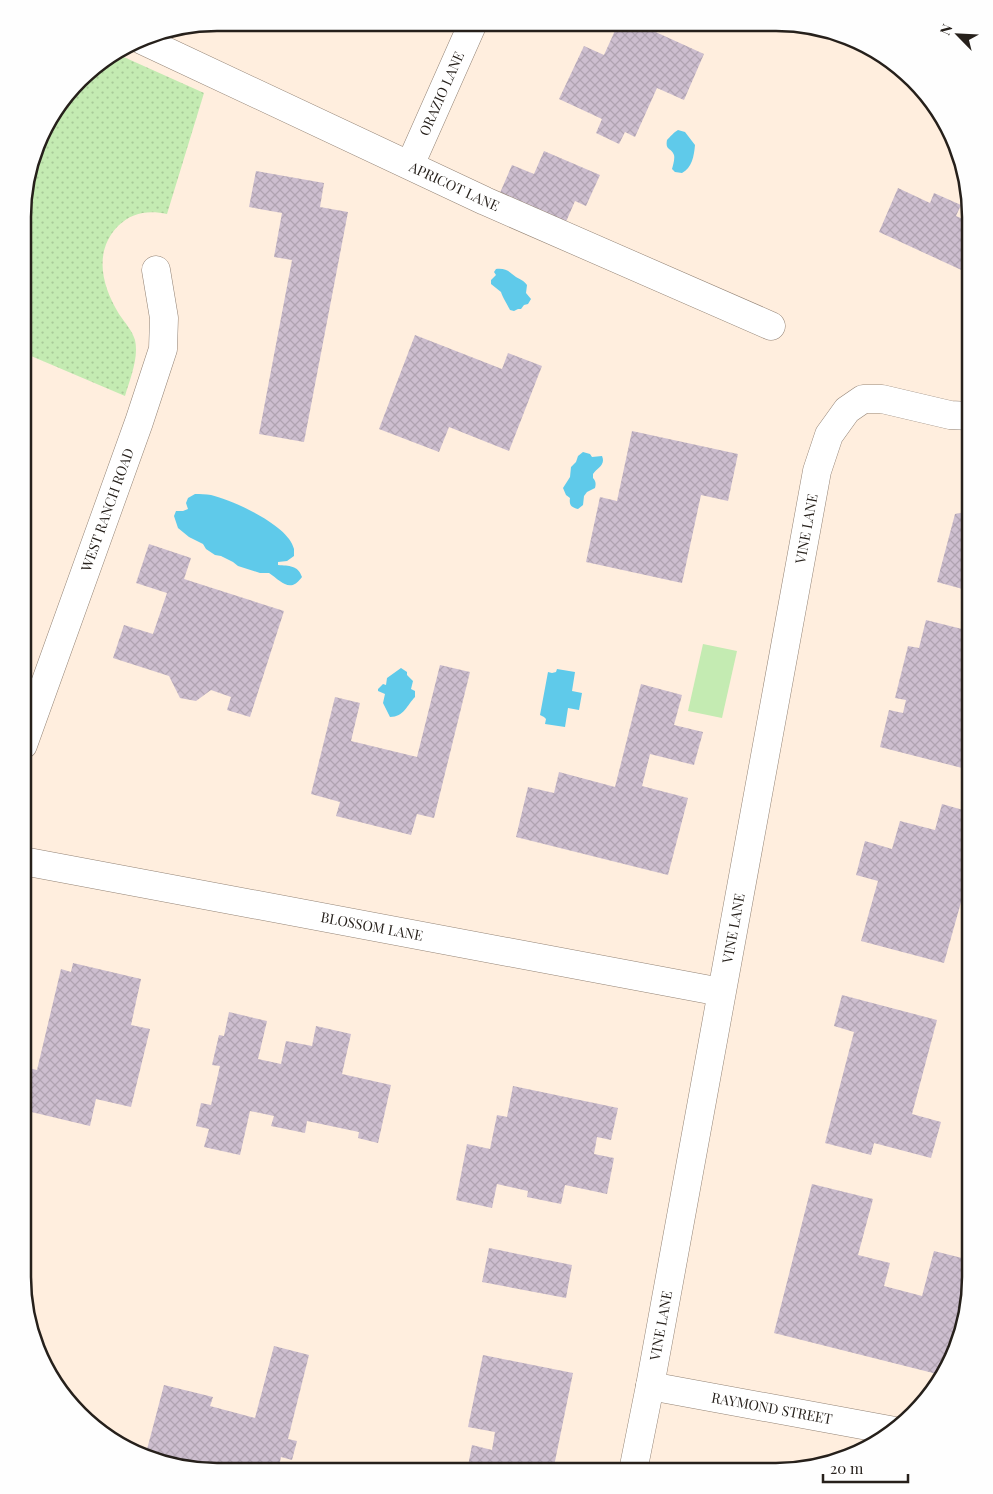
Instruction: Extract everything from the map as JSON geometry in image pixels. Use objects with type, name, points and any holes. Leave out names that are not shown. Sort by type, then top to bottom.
[{"type":"street","name":"ORAZIO LANE","points":[[410,165],[469,31]]},
{"type":"street","name":"APRICOT LANE","points":[[150,44],[485,201],[771,326]]},
{"type":"street","name":"WEST RANCH ROAD","points":[[31,724],[139,422],[163,349],[164,318],[156,270]]},
{"type":"street","name":"VINE LANE","points":[[635,1463],[817,470],[829,435],[847,410],[863,400],[882,399],[950,415],[962,416]]},
{"type":"street","name":"BLOSSOM LANE","points":[[31,863],[721,992]]},
{"type":"street","name":"RAYMOND STREET","points":[[650,1386],[882,1429]]},
{"type":"green space","points":[[123,57],[204,93],[167,214],[147,212],[123,221],[110,236],[105,247],[103,269],[108,292],[119,314],[134,336],[136,347],[133,368],[125,396],[31,356],[31,217],[35,181],[41,158],[56,124],[77,95],[95,77]]},
{"type":"green space","points":[[703,644],[737,651],[722,718],[688,711]]},
{"type":"water","points":[[678,130],[685,132],[695,145],[690,165],[682,173],[675,172],[672,169],[674,155],[667,143],[667,140]]},
{"type":"water","points":[[496,269],[508,271],[526,283],[526,293],[531,299],[528,304],[524,305],[521,309],[510,310],[501,292],[491,284],[491,280],[496,275],[494,272]]},
{"type":"water","points":[[583,452],[590,454],[592,457],[602,456],[603,462],[593,474],[596,483],[595,488],[587,492],[584,496],[583,505],[578,509],[571,505],[570,498],[566,495],[563,488],[570,477],[571,467]]},
{"type":"water","points":[[195,494],[211,495],[232,502],[258,515],[282,531],[290,540],[294,549],[294,556],[287,561],[278,562],[278,565],[296,568],[302,577],[298,582],[289,585],[269,573],[260,573],[238,566],[221,556],[215,555],[206,549],[203,544],[189,537],[178,528],[174,516],[176,511],[188,509],[186,503],[188,498]]},
{"type":"water","points":[[401,668],[407,672],[407,675],[413,681],[411,689],[415,691],[415,697],[402,713],[390,717],[383,703],[385,694],[378,691],[378,689],[383,684],[386,685],[387,678]]},
{"type":"water","points":[[557,669],[575,672],[572,691],[582,693],[579,710],[568,708],[565,727],[545,724],[546,719],[540,715],[548,672],[556,672]]},
{"type":"building","points":[[615,31],[653,31],[704,54],[684,100],[657,88],[635,137],[625,132],[619,144],[596,133],[602,119],[559,99],[584,46],[604,55]]},
{"type":"building","points":[[544,151],[600,175],[586,206],[575,201],[562,231],[496,202],[512,165],[534,174]]},
{"type":"building","points":[[256,171],[324,183],[320,207],[348,212],[304,442],[259,434],[292,260],[274,257],[282,213],[249,207]]},
{"type":"building","points":[[898,188],[930,203],[934,193],[961,205],[956,216],[962,219],[962,270],[879,232]]},
{"type":"building","points":[[415,335],[502,369],[508,353],[542,366],[509,451],[449,427],[439,452],[379,429]]},
{"type":"building","points":[[632,431],[738,454],[728,501],[701,495],[682,583],[586,562],[600,497],[617,501]]},
{"type":"building","points":[[962,513],[962,589],[937,582],[955,514]]},
{"type":"building","points":[[149,544],[191,558],[184,579],[284,611],[250,717],[227,710],[231,697],[211,690],[196,701],[180,698],[169,676],[113,658],[124,625],[153,634],[167,593],[136,583]]},
{"type":"building","points":[[926,620],[962,629],[962,768],[880,747],[889,710],[903,713],[906,700],[895,698],[908,646],[919,648]]},
{"type":"building","points":[[440,665],[470,672],[434,818],[417,814],[411,835],[336,816],[340,802],[311,794],[335,697],[360,703],[351,741],[417,757]]},
{"type":"building","points":[[641,684],[682,695],[674,725],[703,732],[694,765],[650,754],[642,786],[688,798],[668,875],[516,837],[528,787],[554,793],[559,772],[615,787]]},
{"type":"building","points":[[942,804],[962,810],[962,899],[944,963],[861,941],[878,881],[856,875],[865,841],[892,849],[900,821],[935,830]]},
{"type":"building","points":[[73,963],[141,979],[131,1025],[150,1029],[131,1107],[96,1099],[90,1126],[31,1112],[31,1069],[37,1070],[61,969],[71,972]]},
{"type":"building","points":[[842,995],[937,1020],[912,1114],[941,1122],[931,1158],[874,1143],[871,1155],[825,1143],[854,1032],[834,1026]]},
{"type":"building","points":[[229,1012],[267,1021],[258,1059],[281,1064],[286,1041],[312,1046],[316,1026],[351,1034],[342,1074],[391,1085],[378,1143],[358,1138],[359,1132],[307,1121],[305,1133],[271,1126],[274,1116],[250,1111],[240,1155],[204,1147],[209,1129],[196,1126],[201,1103],[211,1105],[220,1066],[212,1065],[219,1035],[224,1036]]},
{"type":"building","points":[[513,1086],[618,1108],[611,1140],[597,1137],[594,1154],[614,1158],[607,1194],[565,1185],[561,1204],[527,1197],[528,1191],[497,1184],[492,1208],[456,1200],[467,1144],[490,1149],[497,1115],[507,1117]]},
{"type":"building","points":[[812,1184],[873,1199],[858,1255],[890,1263],[884,1286],[922,1296],[934,1251],[962,1258],[958,1313],[948,1348],[935,1373],[774,1333]]},
{"type":"building","points":[[489,1248],[572,1265],[566,1298],[482,1282]]},
{"type":"building","points":[[274,1346],[309,1355],[288,1439],[297,1441],[292,1460],[281,1457],[280,1463],[217,1463],[181,1459],[147,1449],[164,1385],[213,1397],[210,1406],[255,1418]]},
{"type":"building","points":[[483,1355],[573,1373],[555,1463],[469,1463],[472,1445],[492,1450],[495,1432],[468,1427]]}]
